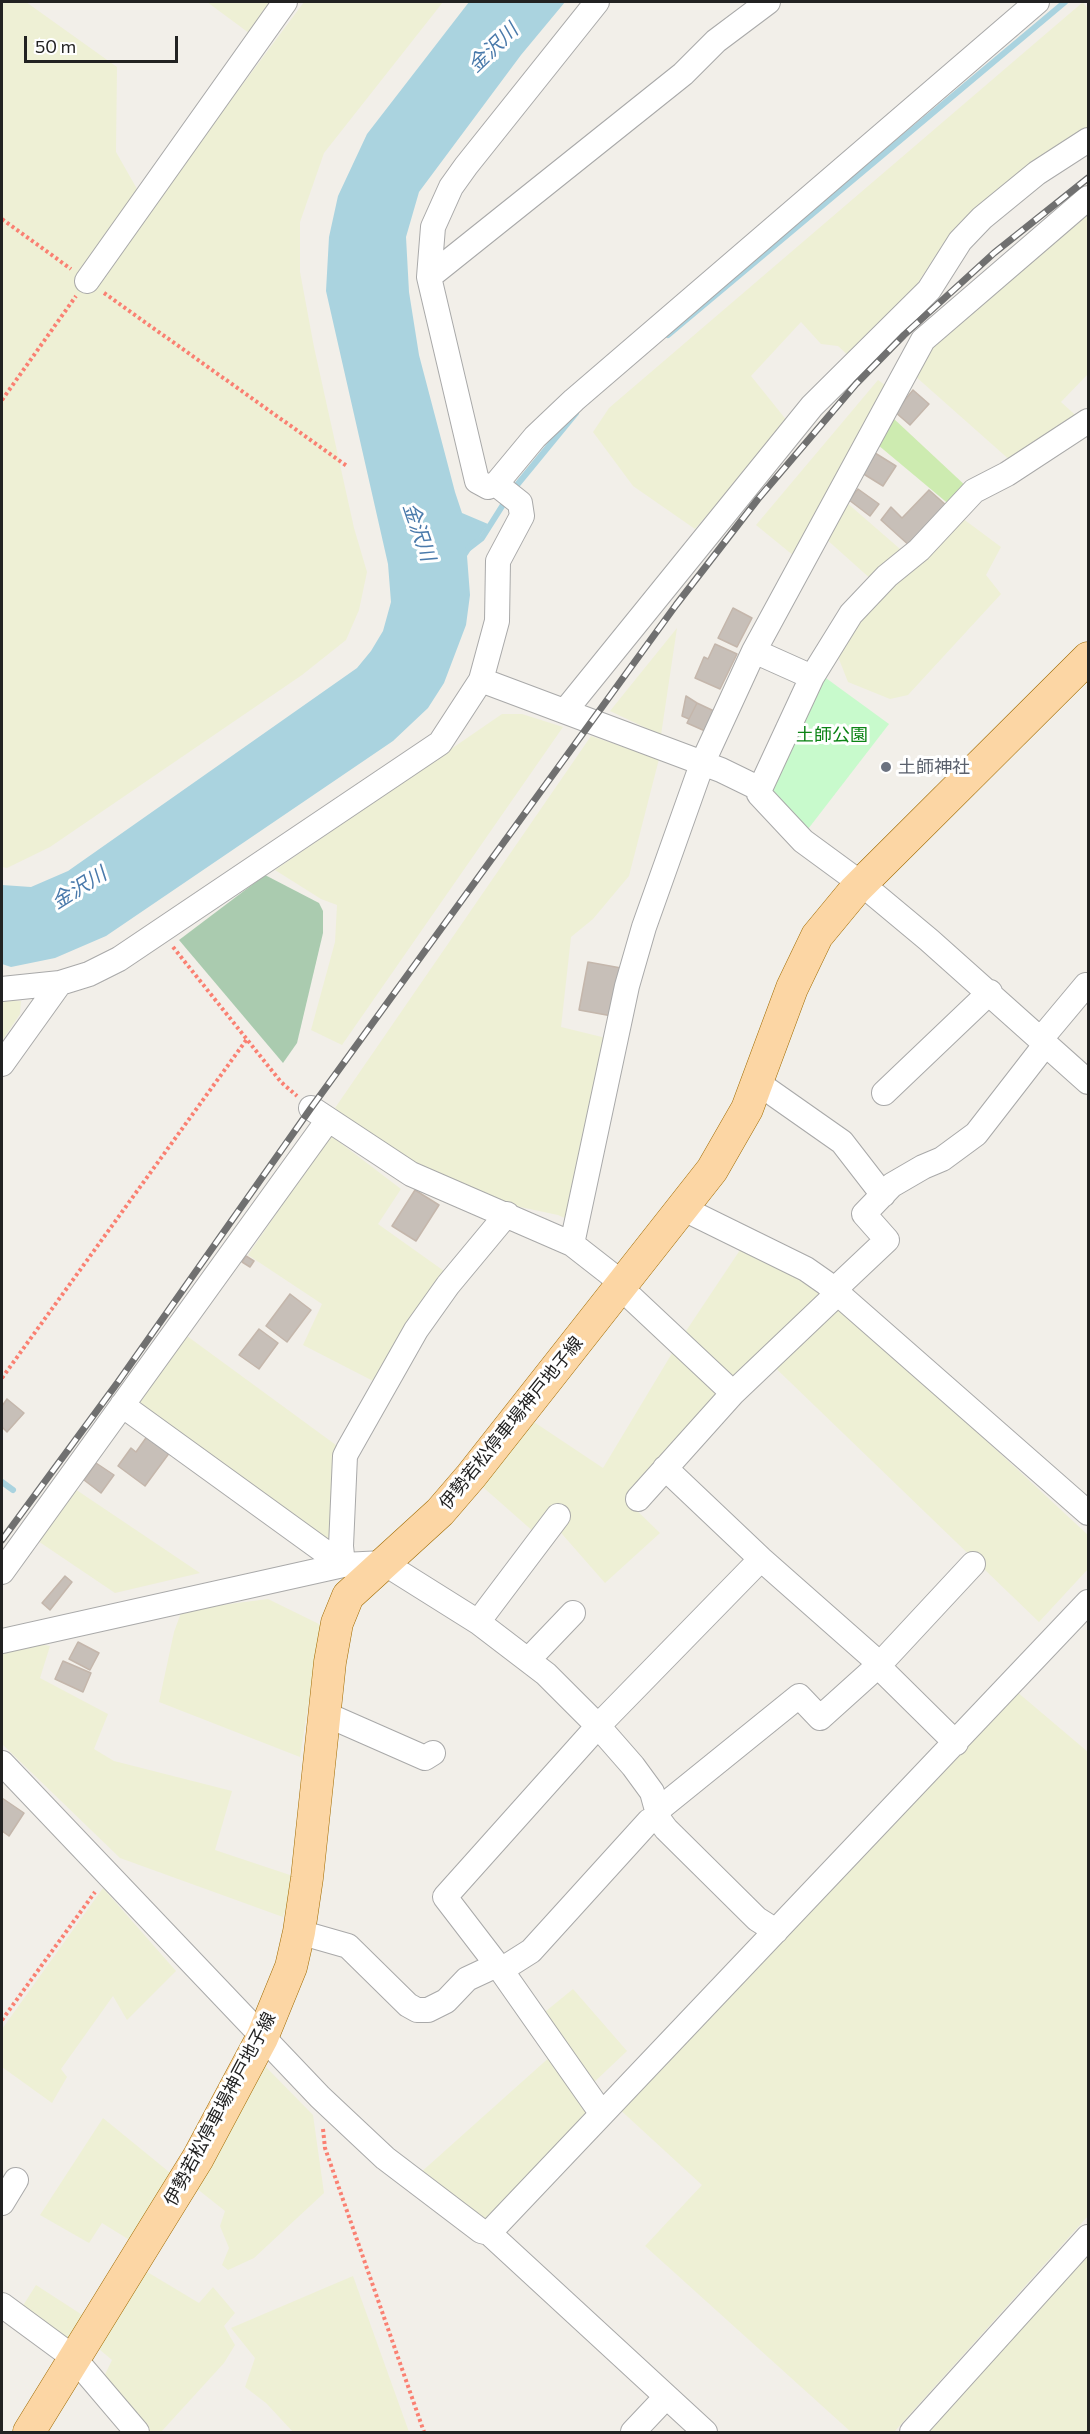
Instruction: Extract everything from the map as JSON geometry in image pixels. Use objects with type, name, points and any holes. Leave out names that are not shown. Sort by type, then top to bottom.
[{"type":"main road","name":"伊勢若松停車場神戸地子線","points":[[28,2433],[198,2158],[262,2038],[291,1967],[299,1932],[337,1623],[348,1596],[440,1512],[471,1476],[712,1170],[734,1134],[758,1083],[807,953],[817,936],[855,890],[863,885],[1089,658]]},
{"type":"street","points":[[87,281],[285,2]]},
{"type":"street","points":[[2,988],[60,983],[89,974],[119,959],[440,743],[481,680],[496,621],[498,561],[522,516],[520,503],[505,491],[488,488],[477,482],[429,277],[433,227],[451,187],[597,2]]},
{"type":"street","points":[[505,491],[536,437],[574,399],[1037,2]]},
{"type":"street","points":[[429,277],[683,74],[755,5]]},
{"type":"street","points":[[565,711],[812,406],[924,296],[960,241],[982,218],[1037,173],[1089,140]]},
{"type":"street","points":[[572,1244],[627,986],[644,927],[702,764],[754,651],[923,340],[1089,198]]},
{"type":"street","points":[[1089,421],[1007,474],[974,491],[919,550],[887,576],[850,614],[812,677],[759,794],[803,841],[863,885],[990,992],[1042,1042],[1089,1082]]},
{"type":"street","points":[[754,651],[812,677]]},
{"type":"street","points":[[481,680],[702,764],[760,789]]},
{"type":"street","points":[[2,1064],[60,983]]},
{"type":"street","points":[[638,1499],[733,1393],[887,1240],[864,1214],[892,1185],[942,1159],[976,1134],[1086,985]]},
{"type":"street","points":[[884,1093],[990,992]]},
{"type":"street","points":[[758,1083],[842,1142],[883,1195]]},
{"type":"street","points":[[2,1572],[122,1405],[319,1114],[411,1174],[572,1244],[621,1285],[733,1393]]},
{"type":"street","points":[[682,1208],[806,1269],[1089,1513]]},
{"type":"street","points":[[343,1565],[341,1546],[345,1456],[416,1330],[448,1285],[507,1214]]},
{"type":"street","points":[[122,1405],[343,1565]]},
{"type":"street","points":[[665,1468],[761,1559],[879,1665],[956,1743]]},
{"type":"street","points":[[478,1622],[558,1516]]},
{"type":"street","points":[[602,2114],[499,1967],[445,1896],[598,1725],[761,1559]]},
{"type":"street","points":[[2,1641],[343,1565],[384,1563],[478,1622],[529,1659],[598,1725],[652,1792],[666,1829],[749,1911],[776,1931]]},
{"type":"street","points":[[299,1932],[348,1946],[408,2005],[417,2010],[428,2010],[446,2001],[467,1979],[531,1952],[649,1821],[798,1696],[820,1718],[879,1665],[973,1564]]},
{"type":"street","points":[[489,2233],[1089,1602]]},
{"type":"street","points":[[529,1659],[573,1613]]},
{"type":"street","points":[[324,1714],[425,1758],[433,1753]]},
{"type":"street","points":[[2,1763],[320,2097],[385,2158],[481,2231],[489,2233],[705,2433]]},
{"type":"street","points":[[2,2203],[16,2180]]},
{"type":"street","points":[[912,2433],[1089,2237]]},
{"type":"street","points":[[2,2305],[74,2358],[137,2433]]},
{"type":"street","points":[[633,2433],[666,2397]]},
{"type":"path","points":[[2,219],[347,466]]},
{"type":"path","points":[[2,400],[87,281]]},
{"type":"path","points":[[160,931],[281,1082],[319,1114]]},
{"type":"path","points":[[2,1378],[247,1039]]},
{"type":"path","points":[[2,2020],[107,1874]]},
{"type":"path","points":[[320,2097],[325,2148],[424,2433]]},
{"type":"green space","points":[[2,2],[26,2],[117,67],[116,152],[149,210],[304,2],[443,2],[324,153],[300,222],[300,272],[314,347],[354,528],[367,572],[359,610],[346,640],[302,675],[50,847],[7,868],[2,867]]},
{"type":"green space","points":[[207,2],[278,2],[253,36]]},
{"type":"green space","points":[[1083,2],[1088,9],[1088,132],[980,212],[943,244],[912,292],[852,359],[838,346],[821,344],[801,322],[751,376],[788,422],[695,529],[633,486],[593,432],[609,408]]},
{"type":"green space","points":[[1087,213],[1088,374],[1061,402],[1083,422],[1012,462],[915,376],[925,355]]},
{"type":"green space","points":[[878,380],[889,388],[794,556],[756,525]]},
{"type":"green space","points":[[893,418],[968,488],[951,506],[878,445]]},
{"type":"green space","points":[[846,502],[915,562],[958,515],[1001,547],[986,575],[1001,594],[908,695],[890,699],[848,682],[835,649],[882,589],[825,538]]},
{"type":"green space","points":[[677,628],[661,735],[610,711]]},
{"type":"green space","name":"土師公園","points":[[819,673],[889,724],[805,833],[765,790]]},
{"type":"green space","points":[[502,714],[522,714],[563,727],[342,1045],[311,1030],[335,942],[337,905],[321,899],[275,870]]},
{"type":"green space","points":[[591,736],[659,759],[629,876],[593,919],[571,937],[561,1027],[606,1038],[569,1220],[558,1215],[506,1204],[407,1164],[335,1108]]},
{"type":"green space","points":[[265,875],[319,903],[323,911],[323,933],[297,1043],[283,1063],[179,940]]},
{"type":"green space","points":[[2,1000],[21,1001],[20,1014],[2,1041]]},
{"type":"green space","points":[[330,1135],[401,1189],[378,1224],[444,1271],[377,1383],[303,1345],[322,1304],[248,1255]]},
{"type":"green space","points":[[740,1250],[823,1289],[1088,1535],[1088,1569],[1039,1622],[761,1354],[627,1501],[660,1533],[605,1583],[548,1518],[535,1533],[476,1481],[528,1418],[603,1468],[680,1340]]},
{"type":"green space","points":[[187,1336],[340,1448],[338,1541],[324,1541],[135,1401]]},
{"type":"green space","points":[[75,1489],[200,1573],[115,1593],[35,1539]]},
{"type":"green space","points":[[268,1599],[321,1625],[300,1757],[159,1702],[174,1632],[182,1610]]},
{"type":"green space","points":[[35,1643],[50,1646],[40,1678],[108,1714],[94,1749],[114,1761],[232,1791],[215,1850],[296,1877],[283,1917],[120,1858],[2,1744],[2,1652]]},
{"type":"green space","points":[[1016,1691],[1088,1752],[1088,2216],[894,2432],[851,2432],[645,2246],[702,2185],[616,2106]]},
{"type":"green space","points":[[103,1888],[176,1971],[127,2020],[113,1996],[61,2069],[67,2077],[52,2103],[2,2067],[2,2029]]},
{"type":"green space","points":[[573,1989],[627,2051],[588,2088],[594,2109],[485,2219],[419,2174],[552,2055],[535,2020]]},
{"type":"green space","points":[[261,2062],[313,2115],[324,2193],[254,2258],[228,2270],[222,2265],[229,2248],[220,2226],[225,2211],[191,2184]]},
{"type":"green space","points":[[103,2118],[174,2176],[136,2244],[102,2223],[89,2243],[40,2215]]},
{"type":"green space","points":[[1088,2250],[1088,2432],[923,2432]]},
{"type":"green space","points":[[139,2267],[199,2303],[213,2287],[235,2313],[224,2326],[235,2345],[224,2363],[161,2432],[144,2432],[102,2381],[112,2360],[93,2344]]},
{"type":"green space","points":[[353,2276],[409,2432],[293,2432],[266,2403],[245,2387],[255,2358],[231,2328]]},
{"type":"green space","points":[[36,2285],[90,2320],[67,2355],[17,2315]]},
{"type":"water","name":"金沢川","points":[[469,2],[565,2],[521,55],[419,192],[406,237],[409,292],[419,355],[455,492],[462,513],[488,524],[467,556],[470,595],[466,625],[444,683],[428,708],[393,741],[106,936],[55,958],[11,967],[2,964],[2,885],[31,887],[68,871],[357,668],[383,631],[391,602],[388,564],[326,291],[329,237],[338,196],[367,134]]},
{"type":"building","points":[[913,390],[929,404],[910,425],[895,412]]},
{"type":"building","points":[[875,453],[896,466],[883,486],[862,473]]},
{"type":"building","points":[[858,489],[879,504],[870,516],[849,500]]},
{"type":"building","points":[[929,490],[947,506],[911,547],[881,520],[891,507],[902,518]]},
{"type":"building","points":[[733,608],[752,618],[737,647],[718,638]]},
{"type":"building","points":[[715,644],[737,654],[720,689],[695,678],[704,657],[708,659]]},
{"type":"building","points":[[686,696],[697,703],[689,719],[682,716]]},
{"type":"building","points":[[697,703],[714,711],[705,731],[687,723]]},
{"type":"building","points":[[588,962],[621,968],[612,1016],[579,1010]]},
{"type":"building","points":[[415,1190],[439,1205],[416,1241],[392,1226]]},
{"type":"building","points":[[246,1256],[254,1261],[250,1267],[242,1262]]},
{"type":"building","points":[[290,1294],[311,1310],[287,1342],[266,1326]]},
{"type":"building","points":[[259,1329],[278,1343],[259,1369],[239,1355]]},
{"type":"building","points":[[7,1399],[24,1413],[7,1432],[2,1427],[2,1406]]},
{"type":"building","points":[[148,1435],[170,1452],[145,1486],[118,1466],[131,1448],[136,1452]]},
{"type":"building","points":[[96,1463],[114,1475],[101,1493],[84,1480]]},
{"type":"building","points":[[65,1576],[72,1582],[50,1610],[42,1603]]},
{"type":"building","points":[[78,1642],[99,1653],[90,1670],[69,1659]]},
{"type":"building","points":[[63,1661],[91,1673],[83,1692],[55,1679]]},
{"type":"building","points":[[2,1798],[24,1813],[9,1836],[2,1831]]},
{"type":"waterway","points":[[668,335],[1065,2]]},
{"type":"waterway","points":[[512,491],[576,413]]},
{"type":"waterway","points":[[469,548],[482,538],[506,500]]},
{"type":"waterway","points":[[2,1482],[13,1490]]},
{"type":"railway","points":[[2,1540],[118,1382],[311,1108],[676,605],[758,499],[856,384],[904,335],[994,253],[1088,178]]},
{"type":"place","name":"土師神社","points":[[886,767]]}]
